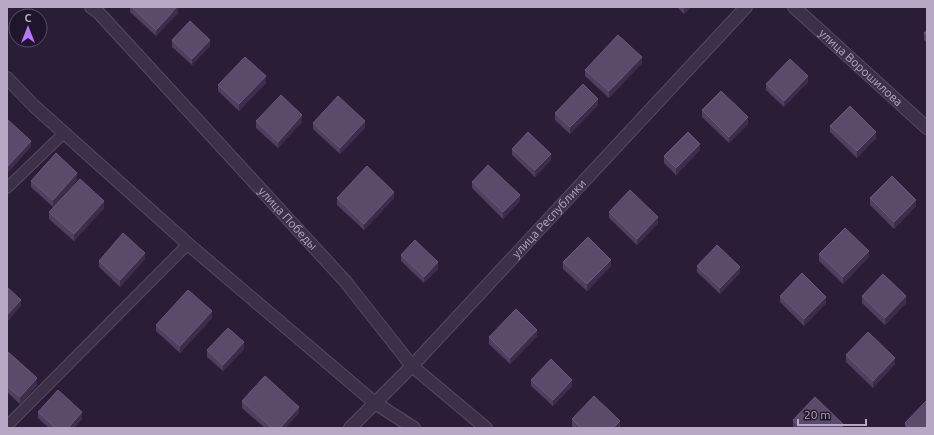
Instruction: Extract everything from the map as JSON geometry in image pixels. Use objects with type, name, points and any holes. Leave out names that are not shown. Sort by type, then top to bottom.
[{"type":"street","name":"улица Победы","points":[[91,7],[98,12],[345,281],[412,366],[486,428]]},
{"type":"street","name":"улица Республики","points":[[350,428],[412,366],[746,7]]},
{"type":"street","name":"улица Ворошилова","points":[[794,7],[927,128]]},
{"type":"street","points":[[7,78],[34,106],[188,244],[375,404],[414,428]]},
{"type":"lane","points":[[7,188],[64,133]]},
{"type":"lane","points":[[7,426],[188,244]]},
{"type":"building","points":[[132,7],[177,7],[156,30]]},
{"type":"building","points":[[190,21],[210,40],[192,59],[172,40]]},
{"type":"building","points":[[618,35],[642,57],[609,91],[585,70]]},
{"type":"building","points":[[245,57],[266,76],[239,104],[218,85]]},
{"type":"building","points":[[790,59],[808,76],[784,101],[766,84]]},
{"type":"building","points":[[583,84],[598,99],[570,127],[555,113]]},
{"type":"building","points":[[721,91],[748,117],[729,137],[702,110]]},
{"type":"building","points":[[281,95],[302,115],[278,142],[256,121]]},
{"type":"building","points":[[338,96],[365,121],[340,148],[313,123]]},
{"type":"building","points":[[850,106],[876,132],[857,151],[830,126]]},
{"type":"building","points":[[7,119],[31,141],[7,167]]},
{"type":"building","points":[[528,132],[551,154],[535,170],[512,149]]},
{"type":"building","points":[[688,132],[700,144],[676,168],[664,156]]},
{"type":"building","points":[[56,153],[77,173],[53,200],[31,181]]},
{"type":"building","points":[[488,165],[520,195],[503,212],[472,182]]},
{"type":"building","points":[[367,166],[394,192],[364,224],[337,198]]},
{"type":"building","points":[[892,176],[916,200],[894,222],[870,198]]},
{"type":"building","points":[[80,179],[104,201],[74,234],[49,212]]},
{"type":"building","points":[[630,190],[658,217],[637,239],[609,212]]},
{"type":"building","points":[[845,228],[869,251],[843,277],[819,254]]},
{"type":"building","points":[[123,233],[145,253],[120,280],[99,261]]},
{"type":"building","points":[[588,237],[611,260],[587,284],[563,262]]},
{"type":"building","points":[[415,240],[438,262],[424,277],[401,255]]},
{"type":"building","points":[[717,245],[740,267],[720,288],[697,266]]},
{"type":"building","points":[[802,273],[826,297],[804,319],[780,296]]},
{"type":"building","points":[[883,274],[906,296],[885,318],[862,296]]},
{"type":"building","points":[[7,287],[21,300],[7,315]]},
{"type":"building","points":[[188,290],[212,311],[180,346],[156,325]]},
{"type":"building","points":[[516,309],[537,330],[510,358],[489,337]]},
{"type":"building","points":[[228,328],[244,342],[223,365],[207,350]]},
{"type":"building","points":[[868,332],[895,358],[873,381],[846,355]]},
{"type":"building","points":[[7,351],[37,378],[20,397],[7,386]]},
{"type":"building","points":[[551,359],[572,380],[553,400],[531,380]]},
{"type":"building","points":[[265,376],[299,407],[280,428],[272,428],[242,401]]},
{"type":"building","points":[[58,390],[82,412],[68,428],[56,428],[38,412]]},
{"type":"building","points":[[594,396],[620,421],[613,428],[581,428],[572,419]]},
{"type":"building","points":[[815,397],[844,425],[840,428],[800,428],[793,420]]},
{"type":"building","points":[[927,400],[927,428],[909,428],[905,423]]}]
